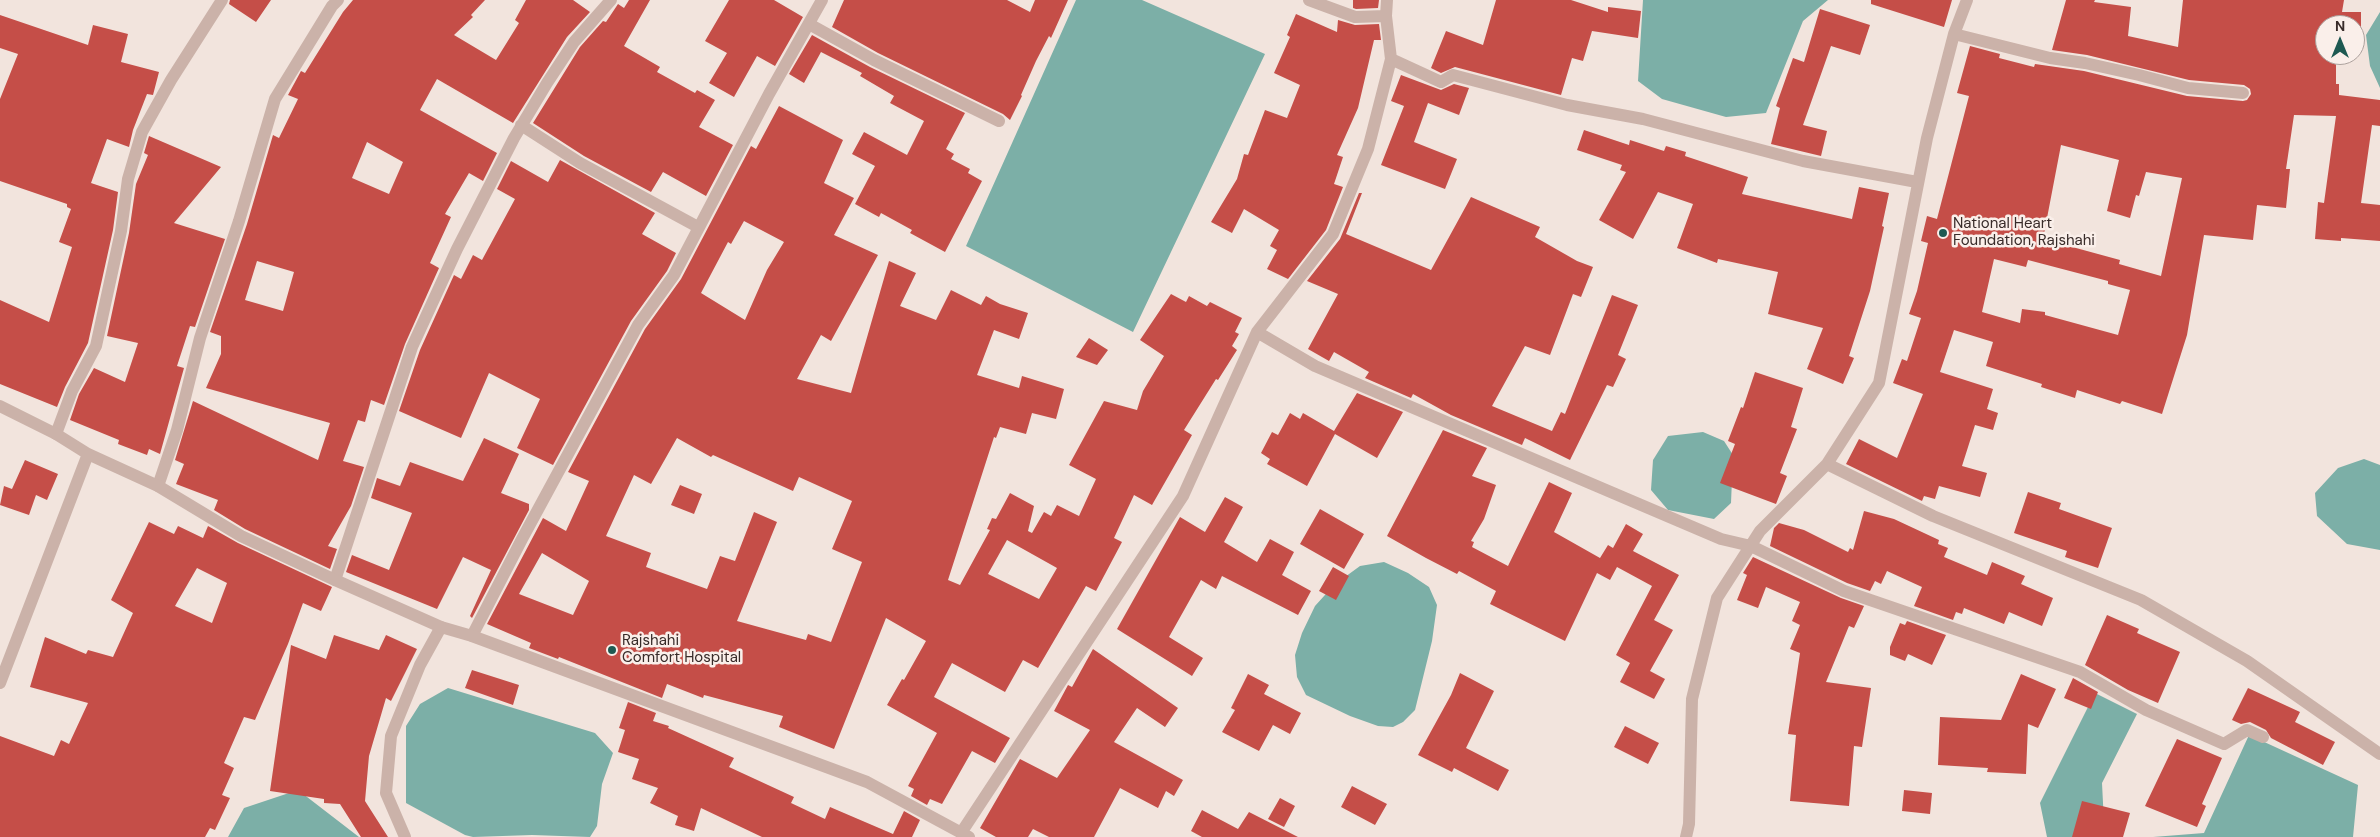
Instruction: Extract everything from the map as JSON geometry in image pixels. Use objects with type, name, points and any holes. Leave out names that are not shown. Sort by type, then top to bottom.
[{"type":"street","points":[[56,434],[72,391],[96,346],[121,231],[128,179],[142,132],[171,80],[222,0]]},
{"type":"street","points":[[158,486],[177,430],[200,338],[239,222],[275,99],[332,6],[338,0]]},
{"type":"street","points":[[335,580],[412,347],[457,249],[521,125],[574,42],[611,0]]},
{"type":"street","points":[[472,636],[522,539],[638,325],[674,275],[769,94],[822,0]]},
{"type":"street","points":[[1310,0],[1355,16],[1386,16]]},
{"type":"street","points":[[0,406],[56,434],[88,454],[158,486],[241,536],[335,580],[441,627],[472,636],[867,782],[965,835],[1183,496],[1257,332],[1333,234],[1368,149],[1391,59],[1386,16],[1387,0]]},
{"type":"street","points":[[1686,837],[1689,824],[1692,699],[1717,598],[1760,531],[1827,464],[1879,383],[1916,182],[1954,34],[1967,0]]},
{"type":"street","points":[[809,24],[874,60],[998,121]]},
{"type":"street","points":[[1954,34],[2050,58],[2085,63],[2188,88],[2243,93]]},
{"type":"street","points":[[1391,59],[1441,82],[1453,75],[1567,105],[1643,119],[1803,161],[1916,182]]},
{"type":"street","points":[[521,125],[580,162],[698,227]]},
{"type":"street","points":[[1257,332],[1315,366],[1721,539],[1751,546],[1844,591],[2080,672],[2146,710],[2224,744],[2247,730],[2263,737]]},
{"type":"street","points":[[0,684],[88,454]]},
{"type":"street","points":[[1827,464],[1933,516],[2141,600],[2247,661],[2380,754]]},
{"type":"street","points":[[405,837],[386,794],[391,736],[420,665],[441,627]]},
{"type":"water","points":[[1076,0],[1142,0],[1265,54],[1133,332],[966,246]]},
{"type":"water","points":[[1643,0],[1828,0],[1803,21],[1766,113],[1726,117],[1662,99],[1638,81]]},
{"type":"water","points":[[2380,12],[2380,88],[2370,66],[2366,35]]},
{"type":"water","points":[[1703,432],[1724,441],[1733,455],[1731,503],[1714,519],[1668,510],[1651,490],[1653,460],[1668,436]]},
{"type":"water","points":[[2364,459],[2380,465],[2380,550],[2347,544],[2317,516],[2315,493],[2338,468]]},
{"type":"water","points":[[1384,562],[1408,573],[1429,587],[1437,605],[1432,641],[1415,710],[1403,722],[1393,727],[1378,726],[1350,716],[1306,695],[1297,677],[1295,655],[1302,633],[1315,606],[1334,585],[1360,566]]},
{"type":"water","points":[[448,688],[595,733],[613,753],[602,784],[597,826],[590,837],[532,835],[473,837],[465,835],[406,803],[406,726],[420,704]]},
{"type":"water","points":[[2095,693],[2137,714],[2102,783],[2104,823],[2118,837],[2047,837],[2040,803]]},
{"type":"water","points":[[2249,735],[2358,785],[2353,837],[2153,837],[2204,833]]},
{"type":"water","points":[[298,790],[359,837],[228,837],[244,808]]},
{"type":"building","points":[[230,0],[271,0],[256,22],[229,4]]},
{"type":"building","points":[[353,0],[485,0],[471,15],[473,17],[454,35],[496,60],[519,23],[515,20],[526,0],[573,0],[590,12],[567,37],[513,123],[437,79],[420,110],[497,153],[483,181],[469,173],[445,214],[451,217],[430,263],[439,268],[405,344],[384,405],[371,400],[365,422],[358,420],[343,461],[364,467],[351,506],[328,546],[337,549],[330,569],[245,529],[214,510],[218,500],[176,484],[184,464],[175,460],[193,401],[318,460],[330,423],[206,388],[221,354],[221,336],[210,332],[247,224],[273,135],[279,138],[298,99],[288,95],[301,71],[305,73],[343,12]],"holes":[[[367,142],[403,162],[389,194],[352,178]],[[257,261],[294,272],[283,311],[245,300]]]},
{"type":"building","points":[[629,0],[650,0],[624,46],[660,67],[657,72],[695,93],[697,90],[715,100],[699,127],[733,145],[706,196],[663,172],[651,192],[584,156],[533,123],[580,47],[603,21],[606,22],[618,4],[624,8]]},
{"type":"building","points":[[729,0],[774,0],[803,17],[775,66],[757,56],[734,97],[709,83],[727,53],[705,41]]},
{"type":"building","points":[[844,0],[1007,0],[1030,12],[1035,0],[1068,0],[1051,38],[1049,36],[1036,61],[1010,120],[1003,114],[878,53],[832,27]]},
{"type":"building","points":[[1353,0],[1379,0],[1378,8],[1356,9],[1353,8]]},
{"type":"building","points":[[1496,0],[1571,0],[1608,12],[1608,7],[1641,11],[1638,38],[1592,31],[1583,61],[1572,58],[1561,95],[1455,67],[1441,73],[1431,68],[1446,31],[1483,45]]},
{"type":"building","points":[[1871,0],[1952,0],[1944,27],[1871,4]]},
{"type":"building","points":[[2066,0],[2095,0],[2094,2],[2131,7],[2128,36],[2178,47],[2183,0],[2344,0],[2342,12],[2361,12],[2361,15],[2315,15],[2315,65],[2336,65],[2336,84],[2339,84],[2339,95],[2380,100],[2380,126],[2372,125],[2361,203],[2380,205],[2380,241],[2341,238],[2341,241],[2315,239],[2318,202],[2324,203],[2336,116],[2294,115],[2286,169],[2290,169],[2286,208],[2257,205],[2253,240],[2204,235],[2187,335],[2162,414],[2122,401],[2120,404],[2077,390],[2075,398],[2041,387],[2042,384],[1986,366],[1993,342],[1954,330],[1940,372],[1993,389],[1987,409],[1998,413],[1993,430],[1975,425],[1962,466],[1987,473],[1980,497],[1939,486],[1935,499],[1924,496],[1922,501],[1846,464],[1859,439],[1897,458],[1923,394],[1893,383],[1902,359],[1907,361],[1921,318],[1909,314],[1917,291],[1928,243],[1921,241],[1927,216],[1937,219],[1969,96],[1957,93],[1970,46],[2000,54],[1999,58],[2034,67],[2035,64],[2084,71],[2187,96],[2243,101],[2247,100],[2251,94],[2250,89],[2244,85],[2189,80],[2087,55],[2052,50]],"holes":[[[2061,145],[2119,160],[2107,211],[2130,218],[2136,195],[2139,196],[2146,172],[2182,178],[2161,276],[2119,264],[2120,260],[2043,239]],[[1994,259],[2026,267],[2028,260],[2108,281],[2108,284],[2130,290],[2118,335],[2045,315],[2045,312],[2022,309],[2020,323],[1982,312]]]},
{"type":"building","points":[[1820,9],[1870,25],[1860,55],[1831,46],[1803,125],[1827,131],[1821,156],[1771,144],[1780,108],[1776,106],[1793,58],[1804,62]]},
{"type":"building","points":[[1296,14],[1337,32],[1338,20],[1355,25],[1379,24],[1381,40],[1374,40],[1358,108],[1337,155],[1343,157],[1334,184],[1343,187],[1326,230],[1288,279],[1267,269],[1277,250],[1270,246],[1279,230],[1244,209],[1232,233],[1211,222],[1237,179],[1244,154],[1248,155],[1265,110],[1287,118],[1300,85],[1274,73],[1290,37],[1287,35]]},
{"type":"building","points":[[0,15],[88,45],[93,25],[128,34],[121,62],[159,72],[153,95],[147,94],[133,130],[129,147],[107,139],[91,183],[118,192],[113,230],[88,343],[65,387],[57,407],[0,384],[0,300],[49,322],[72,247],[59,242],[71,209],[67,207],[67,204],[0,181],[0,99],[18,54],[0,48]]},
{"type":"building","points":[[812,35],[870,67],[965,113],[946,149],[954,154],[951,159],[970,169],[968,173],[982,181],[945,252],[910,233],[912,230],[881,213],[879,217],[855,204],[875,166],[852,154],[864,132],[907,155],[924,121],[890,103],[894,96],[860,76],[862,73],[821,52],[804,83],[789,74]]},
{"type":"building","points":[[1401,75],[1441,90],[1454,84],[1469,88],[1459,115],[1428,103],[1414,142],[1457,159],[1445,189],[1381,165],[1404,106],[1391,101]]},
{"type":"building","points":[[779,106],[843,140],[824,183],[854,198],[834,235],[878,255],[831,341],[821,335],[797,379],[851,393],[889,261],[916,273],[900,306],[936,320],[951,290],[981,305],[986,296],[1000,304],[1028,313],[1019,339],[994,330],[977,375],[1019,388],[1022,376],[1064,389],[1056,419],[1032,413],[1026,434],[1000,427],[996,438],[994,437],[948,580],[960,585],[990,530],[987,529],[992,518],[996,519],[1010,493],[1034,506],[1028,531],[1032,533],[1044,512],[1051,516],[1057,505],[1079,516],[1096,479],[1069,465],[1104,401],[1137,410],[1143,391],[1164,356],[1140,340],[1171,294],[1186,302],[1189,296],[1207,306],[1210,302],[1242,318],[1235,332],[1239,334],[1232,346],[1237,350],[1184,430],[1192,435],[1152,505],[1134,495],[1114,538],[1122,542],[1096,591],[1086,586],[1038,668],[1023,660],[1005,692],[952,663],[934,697],[1010,738],[995,763],[972,751],[942,804],[930,799],[927,805],[911,796],[914,789],[908,786],[937,733],[887,705],[902,679],[904,680],[926,641],[886,618],[834,749],[779,727],[783,716],[704,695],[703,698],[667,684],[662,698],[559,657],[558,659],[529,648],[531,643],[487,624],[543,518],[566,531],[589,481],[568,472],[645,329],[681,279],[751,146],[756,149]],"holes":[[[744,221],[784,242],[767,270],[745,320],[701,293],[728,242],[731,244]],[[677,438],[711,457],[713,455],[793,491],[799,477],[852,501],[832,549],[862,562],[831,642],[808,634],[806,640],[737,621],[777,522],[754,512],[735,561],[720,556],[707,589],[646,567],[651,553],[606,536],[634,475],[651,484]],[[1007,540],[1057,568],[1039,599],[988,574]],[[542,553],[589,581],[573,615],[519,594]]]},
{"type":"building","points":[[1584,130],[1629,145],[1630,140],[1664,151],[1666,146],[1686,152],[1685,156],[1748,177],[1742,194],[1852,219],[1859,187],[1889,193],[1882,226],[1884,227],[1870,291],[1849,356],[1854,358],[1843,384],[1807,369],[1823,328],[1768,314],[1778,272],[1718,259],[1717,263],[1677,248],[1693,204],[1658,192],[1633,239],[1599,220],[1626,172],[1620,170],[1622,165],[1577,150]]},
{"type":"building","points":[[149,136],[221,167],[174,223],[225,239],[195,327],[190,326],[177,366],[184,368],[160,454],[149,449],[147,455],[118,444],[119,440],[70,420],[79,394],[94,368],[125,382],[138,343],[107,336],[129,233],[136,184],[148,155],[144,153]]},
{"type":"building","points":[[560,160],[655,213],[642,234],[676,253],[667,271],[631,321],[553,465],[517,448],[540,399],[489,373],[461,438],[399,411],[420,350],[454,275],[461,279],[473,255],[482,260],[515,199],[497,189],[511,161],[548,182]]},
{"type":"building","points":[[1359,193],[1362,193],[1346,234],[1431,270],[1471,197],[1540,227],[1535,237],[1577,261],[1593,267],[1581,297],[1573,294],[1550,355],[1525,346],[1492,406],[1552,431],[1561,412],[1565,414],[1612,295],[1638,305],[1618,355],[1626,359],[1613,387],[1607,385],[1570,460],[1525,438],[1522,445],[1451,415],[1413,394],[1411,398],[1365,378],[1369,372],[1334,352],[1329,361],[1308,349],[1338,294],[1307,281],[1340,239]]},
{"type":"building","points":[[1089,338],[1108,350],[1097,365],[1076,357]]},
{"type":"building","points":[[1755,372],[1803,388],[1791,427],[1797,429],[1780,473],[1787,476],[1776,504],[1720,483],[1735,444],[1728,441],[1741,407],[1743,408]]},
{"type":"building","points":[[1357,393],[1403,412],[1377,458],[1335,434],[1307,486],[1267,464],[1270,459],[1261,453],[1272,432],[1278,435],[1290,413],[1300,419],[1303,413],[1334,431]]},
{"type":"building","points":[[1443,430],[1487,448],[1472,476],[1496,485],[1484,519],[1471,541],[1474,542],[1472,547],[1508,566],[1549,482],[1572,493],[1554,532],[1600,558],[1608,545],[1613,548],[1626,524],[1643,534],[1633,551],[1679,575],[1654,620],[1673,630],[1650,671],[1665,679],[1654,699],[1620,682],[1630,663],[1616,655],[1652,586],[1617,567],[1610,580],[1597,573],[1565,641],[1490,604],[1496,591],[1459,571],[1457,574],[1387,536]]},
{"type":"building","points":[[484,438],[519,454],[501,493],[529,504],[529,510],[472,618],[470,616],[491,570],[463,557],[437,609],[346,572],[352,555],[389,570],[412,513],[371,498],[377,478],[400,486],[410,462],[463,481]]},
{"type":"building","points":[[25,460],[58,474],[47,500],[36,495],[29,515],[0,505],[4,486],[12,489]]},
{"type":"building","points":[[680,485],[702,494],[694,514],[671,505]]},
{"type":"building","points":[[2028,492],[2061,503],[2059,509],[2112,528],[2098,568],[2065,557],[2067,551],[2014,533]]},
{"type":"building","points":[[1225,497],[1243,507],[1224,542],[1257,562],[1270,539],[1294,552],[1282,575],[1311,591],[1298,615],[1222,576],[1216,589],[1201,580],[1169,637],[1203,658],[1192,676],[1117,629],[1180,517],[1205,532]]},
{"type":"building","points":[[1320,509],[1364,534],[1344,569],[1300,544]]},
{"type":"building","points":[[1864,511],[1894,519],[1939,540],[1938,544],[1948,548],[1944,557],[1987,575],[1992,562],[2025,576],[2021,584],[2053,598],[2042,626],[2009,612],[2004,624],[1964,608],[1962,614],[1956,612],[1953,620],[1914,606],[1922,587],[1887,571],[1881,584],[1875,581],[1870,591],[1847,583],[1770,546],[1774,528],[1779,523],[1804,530],[1848,552],[1850,548],[1853,550]]},
{"type":"building","points":[[149,522],[174,534],[178,526],[203,538],[208,526],[238,543],[332,587],[321,611],[303,603],[288,644],[255,720],[244,717],[224,763],[234,768],[222,795],[230,798],[215,830],[210,828],[205,837],[0,837],[0,736],[54,756],[61,740],[69,744],[88,703],[30,687],[45,637],[86,654],[88,650],[113,657],[133,613],[111,600]],"holes":[[[197,568],[227,583],[212,623],[175,606]]]},
{"type":"building","points":[[1753,557],[1841,598],[1864,606],[1854,628],[1849,626],[1826,682],[1871,688],[1862,747],[1854,746],[1849,806],[1790,801],[1796,735],[1788,734],[1800,653],[1790,649],[1800,625],[1792,621],[1800,602],[1766,587],[1758,608],[1737,600],[1747,575],[1743,573]]},
{"type":"building","points":[[1333,567],[1349,576],[1336,600],[1319,591]]},
{"type":"building","points":[[2107,615],[2139,629],[2137,633],[2180,652],[2158,703],[2128,690],[2085,665]]},
{"type":"building","points":[[1907,621],[1946,635],[1932,665],[1908,654],[1905,661],[1890,655],[1890,647],[1900,623],[1905,625]]},
{"type":"building","points":[[334,635],[379,650],[386,635],[417,649],[391,701],[386,698],[369,756],[365,801],[388,837],[361,837],[340,804],[324,803],[324,799],[270,791],[291,645],[326,659]]},
{"type":"building","points":[[1093,649],[1178,708],[1165,727],[1137,708],[1114,742],[1183,780],[1174,796],[1166,791],[1158,808],[1120,788],[1094,837],[1049,837],[1033,829],[1028,837],[996,837],[980,828],[1020,759],[1057,778],[1090,730],[1054,711],[1068,685],[1072,687]]},
{"type":"building","points":[[472,670],[519,685],[513,705],[465,688]]},
{"type":"building","points":[[1460,673],[1494,691],[1466,748],[1509,770],[1498,791],[1454,768],[1452,772],[1418,755],[1451,695]]},
{"type":"building","points":[[1248,674],[1269,685],[1264,694],[1301,713],[1290,734],[1273,725],[1259,751],[1222,732],[1235,710],[1231,708]]},
{"type":"building","points":[[2021,674],[2056,689],[2038,728],[2028,724],[2026,774],[1987,772],[1988,768],[1938,765],[1940,717],[2001,720]]},
{"type":"building","points":[[2073,678],[2098,692],[2091,709],[2064,698]]},
{"type":"building","points":[[2248,688],[2300,712],[2295,722],[2335,742],[2323,765],[2271,738],[2266,730],[2250,722],[2241,724],[2232,720]]},
{"type":"building","points":[[628,702],[656,713],[653,721],[669,726],[668,728],[734,758],[729,767],[794,797],[791,803],[825,819],[830,807],[893,834],[904,811],[920,820],[912,837],[762,837],[701,808],[694,831],[675,825],[678,816],[650,803],[658,788],[632,779],[639,759],[618,752],[625,730],[619,728]]},
{"type":"building","points":[[1625,726],[1659,743],[1648,764],[1614,747]]},
{"type":"building","points":[[2177,739],[2222,758],[2202,804],[2206,806],[2197,827],[2145,806]]},
{"type":"building","points":[[1352,786],[1387,804],[1375,825],[1341,807]]},
{"type":"building","points":[[1904,790],[1932,793],[1930,814],[1902,811]]},
{"type":"building","points":[[1280,798],[1295,806],[1284,827],[1268,819]]},
{"type":"building","points":[[2082,801],[2130,813],[2123,837],[2072,837]]},
{"type":"building","points":[[1202,810],[1238,829],[1249,812],[1298,837],[1202,837],[1191,831]]},
{"type":"place","name":"National Heart Foundation, Rajshahi","points":[[1943,233]]},
{"type":"place","name":"Rajshahi Comfort Hospital","points":[[612,650]]}]
